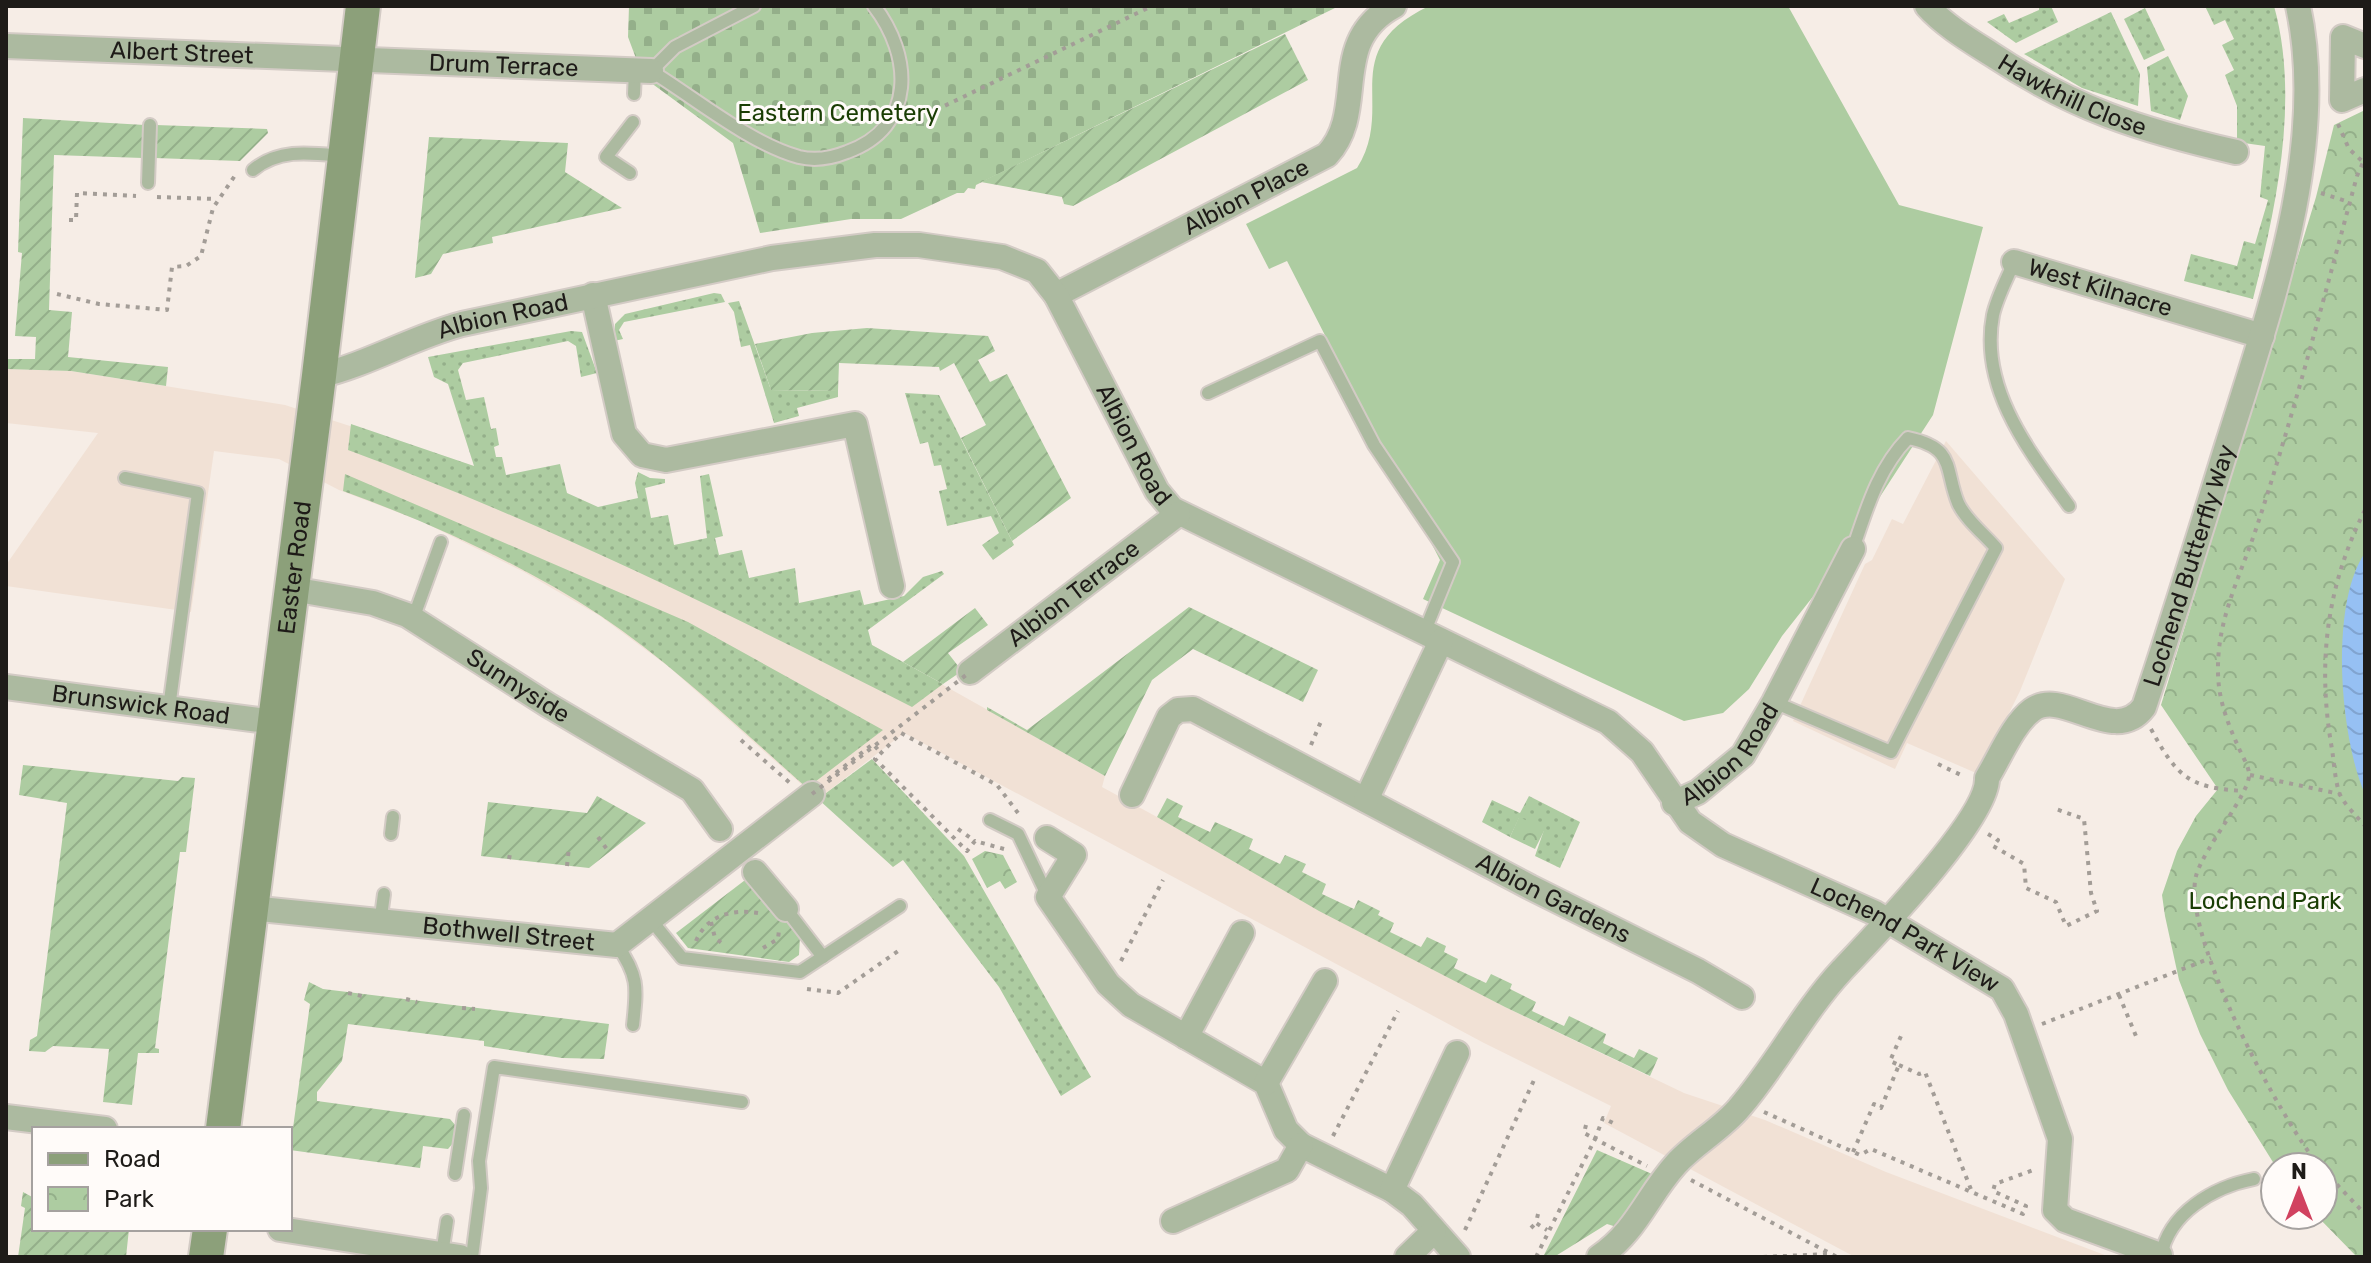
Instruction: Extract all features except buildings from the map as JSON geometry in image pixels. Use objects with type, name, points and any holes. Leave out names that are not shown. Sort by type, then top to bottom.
[{"type":"street","name":"Easter Road","points":[[223,1127],[363,6]]},
{"type":"street","name":"Albion Place","points":[[1056,295],[1327,155],[1340,139],[1356,43],[1376,16],[1394,6]]},
{"type":"street","name":"Hawkhill Close","points":[[1927,6],[2003,63],[2083,108],[2166,137],[2236,152]]},
{"type":"street","name":"Lochend Butterfly Way","points":[[1599,1257],[1622,1241],[1671,1170],[1748,1107],[1809,1010],[1841,971],[1889,924],[1974,812],[1988,789],[1987,778],[2031,711],[2045,705],[2118,721],[2138,714],[2172,622],[2262,336],[2297,187],[2306,81],[2298,6]]},
{"type":"street","points":[[2365,46],[2343,37],[2342,100],[2365,90]]},
{"type":"street","name":"Albert Street","points":[[6,46],[356,61]]},
{"type":"street","name":"Drum Terrace","points":[[356,61],[643,70]]},
{"type":"street","name":"Albion Road","points":[[317,392],[342,371],[435,331],[786,255],[900,244],[969,251],[1017,261],[1037,271],[1056,295],[1157,491],[1178,514],[1608,722],[1642,752],[1674,803],[1698,792],[1743,755],[1853,549]]},
{"type":"street","name":"West Kilnacre","points":[[2014,262],[2262,336]]},
{"type":"street","points":[[593,295],[624,434],[642,455],[666,460],[855,424],[892,586]]},
{"type":"street","name":"Albion Terrace","points":[[970,672],[1178,514]]},
{"type":"street","name":"Sunnyside","points":[[292,589],[373,603],[413,619],[692,790],[720,829]]},
{"type":"street","points":[[1366,800],[1433,637]]},
{"type":"street","name":"Brunswick Road","points":[[6,688],[275,722]]},
{"type":"street","name":"Albion Gardens","points":[[1132,795],[1169,717],[1178,710],[1188,708],[1698,971],[1742,997]]},
{"type":"street","name":"Bothwell Street","points":[[250,908],[380,924],[617,945],[804,792]]},
{"type":"street","name":"Lochend Park View","points":[[1674,803],[1690,822],[1723,845],[1848,899],[1997,985],[2013,1006],[2055,1122],[2061,1160],[2055,1210],[2065,1220],[2162,1256]]},
{"type":"street","points":[[1047,838],[1074,855],[1048,897],[1108,984],[1131,1005],[1266,1083],[1286,1130],[1312,1150],[1392,1190],[1412,1205],[1454,1255]]},
{"type":"street","points":[[755,872],[776,916]]},
{"type":"street","points":[[1186,1037],[1242,933]]},
{"type":"street","points":[[1266,1083],[1325,981]]},
{"type":"street","points":[[1392,1190],[1457,1053]]},
{"type":"street","points":[[6,1117],[88,1127]]},
{"type":"street","points":[[1173,1221],[1287,1170],[1312,1150]]},
{"type":"street","points":[[206,1257],[210,1231]]},
{"type":"street","points":[[292,1231],[451,1256]]},
{"type":"street","points":[[1407,1257],[1434,1231]]},
{"type":"lane","points":[[634,94],[643,70],[675,47],[754,6]]},
{"type":"lane","points":[[643,70],[780,150],[802,158],[838,155],[860,147],[875,135],[890,117],[900,95],[900,56],[887,20],[874,6]]},
{"type":"lane","points":[[630,173],[606,157],[633,122]]},
{"type":"lane","points":[[148,183],[150,125]]},
{"type":"lane","points":[[246,170],[269,158],[288,154],[346,156]]},
{"type":"lane","name":"West Kilnacre","points":[[2014,262],[1993,315],[1993,365],[2016,434],[2069,506]]},
{"type":"lane","points":[[1208,393],[1320,341],[1374,445],[1453,562],[1433,637]]},
{"type":"lane","points":[[1774,702],[1891,752],[1996,548],[1959,505],[1950,465],[1929,443],[1908,438],[1891,455],[1875,487],[1853,549]]},
{"type":"lane","points":[[125,478],[198,493],[169,708]]},
{"type":"lane","points":[[413,619],[441,542]]},
{"type":"lane","points":[[391,834],[393,817]]},
{"type":"lane","points":[[990,820],[1018,834],[1048,897]]},
{"type":"lane","points":[[380,924],[384,894]]},
{"type":"lane","points":[[651,920],[682,958],[800,972],[900,906]]},
{"type":"lane","points":[[776,916],[823,957]]},
{"type":"lane","points":[[617,945],[632,967],[637,983],[633,1025]]},
{"type":"lane","points":[[472,1257],[481,1188],[479,1161],[494,1067],[742,1102]]},
{"type":"lane","points":[[455,1174],[464,1115]]},
{"type":"lane","name":"Lochend Park View","points":[[2162,1256],[2168,1235],[2192,1206],[2219,1188],[2254,1179]]},
{"type":"lane","points":[[447,1221],[451,1256]]},
{"type":"path","points":[[902,127],[1152,6]]},
{"type":"path","points":[[2311,1151],[2261,1071],[2211,958],[2199,918],[2195,880],[2205,854],[2244,791],[2250,775],[2221,701],[2217,672],[2219,631],[2257,526],[2364,159],[2341,137],[2338,125],[2342,100]]},
{"type":"path","points":[[57,294],[99,304],[167,310],[172,267],[186,266],[201,256],[218,199],[246,170]]},
{"type":"path","points":[[2297,187],[2349,202]]},
{"type":"path","points":[[69,220],[76,220],[77,193],[139,196]]},
{"type":"path","points":[[155,197],[218,199]]},
{"type":"path","points":[[2365,510],[2349,542],[2327,618],[2324,666],[2326,714],[2340,794],[2365,826]]},
{"type":"path","points":[[804,792],[970,672]]},
{"type":"path","points":[[2138,714],[2149,725],[2171,766],[2208,789],[2244,791]]},
{"type":"path","points":[[975,841],[967,851],[875,759],[901,733],[997,785]]},
{"type":"path","points":[[741,740],[804,792]]},
{"type":"path","points":[[804,792],[873,744],[881,753]]},
{"type":"path","points":[[1938,764],[1970,780]]},
{"type":"path","points":[[2250,775],[2340,794]]},
{"type":"path","points":[[1991,836],[1998,840],[1993,846],[2024,864],[2026,888],[2056,902],[2066,926],[2097,911],[2091,893],[2084,819],[2056,809]]},
{"type":"path","points":[[958,829],[975,841],[1005,849],[1011,861]]},
{"type":"path","points":[[598,837],[609,852]]},
{"type":"path","points":[[567,866],[569,847]]},
{"type":"path","points":[[1108,984],[1163,880]]},
{"type":"path","points":[[693,959],[697,939],[720,914],[731,912],[776,916],[778,939],[758,949]]},
{"type":"path","points":[[711,922],[715,938],[725,946]]},
{"type":"path","points":[[2023,1032],[2211,958]]},
{"type":"path","points":[[348,993],[362,996]]},
{"type":"path","points":[[2119,995],[2136,1036]]},
{"type":"path","points":[[406,999],[417,1002]]},
{"type":"path","points":[[462,1008],[475,1009]]},
{"type":"path","points":[[1312,1150],[1398,1011]]},
{"type":"path","points":[[1901,1036],[1890,1061],[1919,1074],[1925,1072],[1972,1192]]},
{"type":"path","points":[[1853,1152],[1874,1104],[1881,1108],[1899,1065]]},
{"type":"path","points":[[1454,1255],[1535,1078]]},
{"type":"path","points":[[1748,1107],[1860,1155],[1871,1149],[2023,1214],[2026,1206],[1993,1191],[1995,1184],[2061,1160]]},
{"type":"path","points":[[1536,1257],[1603,1118],[1615,1124]]},
{"type":"path","points":[[1586,1125],[1582,1135],[1671,1170],[1837,1257]]},
{"type":"path","points":[[2339,1187],[2365,1214]]},
{"type":"path","points":[[1531,1228],[1538,1214]]},
{"type":"path","points":[[1536,1223],[1547,1230]]},
{"type":"path","points":[[1763,1257],[1830,1253]]},
{"type":"shaded area","points":[[6,369],[71,371],[285,405],[486,470],[872,645],[1105,776],[1102,787],[1505,1007],[1684,1093],[1765,1120],[1886,1172],[2110,1257],[1855,1257],[1604,1123],[1611,1106],[1484,1043],[904,733],[818,799],[669,667],[600,616],[524,572],[421,521],[339,490],[279,459],[214,451],[191,612],[6,586],[6,565],[98,433],[6,423]]},
{"type":"shaded area","points":[[1946,441],[2065,579],[2020,691],[1984,764],[1976,773],[1907,743],[1895,769],[1793,721],[1865,564],[1872,560],[1892,519],[1903,524]]},
{"type":"green space","name":"Eastern Cemetery","points":[[629,6],[1339,6],[976,185],[975,189],[968,188],[964,193],[957,193],[901,219],[851,219],[760,233],[733,143],[643,77],[628,37]]},
{"type":"green space","points":[[1429,6],[1788,6],[1899,205],[1983,227],[1933,415],[1826,580],[1782,636],[1749,689],[1723,713],[1684,721],[1423,599],[1440,560],[1287,261],[1269,269],[1246,224],[1357,168],[1368,145],[1372,123],[1372,81],[1375,61],[1383,42],[1400,24]]},
{"type":"green space","points":[[2039,6],[2051,6],[2058,22],[2016,43],[1987,22],[2004,14],[2009,23],[2039,10]]},
{"type":"green space","points":[[2205,6],[2274,6],[2282,42],[2285,116],[2282,153],[2270,228],[2253,299],[2184,281],[2191,254],[2237,266],[2244,241],[2255,244],[2268,200],[2260,197],[2265,146],[2237,142],[2237,106],[2225,75],[2234,70],[2222,45],[2234,39],[2225,20],[2214,25]]},
{"type":"green space","points":[[2145,8],[2165,50],[2144,60],[2124,19]]},
{"type":"green space","points":[[2111,12],[2140,74],[2138,106],[2082,88],[2024,54]]},
{"type":"green space","points":[[1285,34],[1308,80],[1073,206],[1064,204],[1062,197],[981,182]]},
{"type":"green space","points":[[2168,56],[2188,96],[2180,120],[2151,111],[2147,67]]},
{"type":"green space","name":"Lochend Park","points":[[2365,110],[2365,1257],[2357,1257],[2332,1231],[2339,1231],[2339,1151],[2266,1151],[2228,1090],[2200,1034],[2179,980],[2162,895],[2177,851],[2196,816],[2218,789],[2161,705],[2316,197],[2334,125]]},
{"type":"green space","points":[[23,118],[145,125],[143,158],[54,155],[49,310],[72,312],[68,357],[168,367],[166,386],[71,371],[6,369],[6,359],[35,359],[36,337],[15,336],[22,253],[18,252]]},
{"type":"green space","points":[[156,125],[267,129],[268,133],[240,161],[155,158]]},
{"type":"green space","points":[[429,137],[568,143],[565,172],[622,208],[492,237],[493,243],[443,254],[431,274],[415,278]]},
{"type":"green space","points":[[714,293],[721,294],[725,302],[624,322],[619,330],[623,339],[614,341],[615,324],[625,314]]},
{"type":"green space","points":[[739,301],[771,390],[838,391],[838,397],[797,408],[799,416],[774,423],[750,345],[741,347],[734,312],[728,303]]},
{"type":"green space","points":[[867,328],[988,336],[995,351],[978,360],[990,382],[1007,374],[1071,498],[1012,541],[961,438],[986,425],[954,363],[940,371],[939,367],[839,363],[838,391],[771,390],[755,344],[812,333]]},
{"type":"green space","points":[[571,331],[582,332],[597,373],[581,377],[576,346],[568,341],[463,363],[458,370],[466,400],[484,397],[491,429],[496,428],[499,445],[494,447],[496,457],[502,457],[506,475],[560,464],[567,493],[598,507],[638,498],[635,483],[638,472],[650,478],[665,479],[665,483],[645,488],[651,518],[668,515],[674,545],[707,538],[700,476],[709,474],[723,536],[715,538],[719,555],[742,550],[749,578],[795,568],[799,603],[860,590],[864,605],[904,596],[923,577],[942,571],[944,574],[868,630],[872,645],[943,684],[912,707],[634,570],[492,507],[348,450],[351,424],[474,466],[448,384],[434,377],[428,357]]},
{"type":"green space","points":[[905,393],[939,395],[1014,545],[993,560],[982,545],[999,533],[991,516],[947,526],[939,491],[947,489],[941,465],[934,466],[928,442],[920,444]]},
{"type":"green space","points":[[345,474],[688,622],[883,730],[807,788],[681,677],[601,616],[540,579],[475,546],[343,491]]},
{"type":"green space","points":[[1189,607],[1318,670],[1303,702],[1193,649],[1152,680],[1105,776],[987,710],[987,707],[1027,730]]},
{"type":"green space","points":[[975,608],[988,625],[948,653],[962,671],[943,684],[903,662]]},
{"type":"green space","points":[[872,759],[964,856],[1091,1077],[1061,1096],[999,987],[903,860],[893,867],[818,799]]},
{"type":"green space","points":[[23,765],[178,781],[182,777],[195,778],[186,852],[180,852],[155,1048],[159,1049],[159,1053],[138,1053],[132,1105],[103,1102],[109,1049],[53,1046],[45,1052],[29,1051],[30,1040],[37,1036],[67,803],[19,795]]},
{"type":"green space","points":[[597,796],[646,823],[589,868],[481,856],[488,802],[587,813]]},
{"type":"green space","points":[[1529,796],[1580,822],[1560,868],[1535,856],[1544,830],[1519,818],[1510,837],[1482,822],[1492,800],[1520,813]]},
{"type":"green space","points":[[1167,798],[1183,806],[1178,817],[1210,832],[1215,822],[1253,839],[1249,849],[1280,864],[1285,855],[1306,864],[1302,872],[1326,884],[1322,894],[1354,909],[1358,900],[1380,911],[1378,915],[1394,923],[1390,932],[1421,947],[1427,937],[1446,946],[1444,952],[1458,959],[1454,968],[1486,983],[1491,974],[1512,984],[1510,989],[1536,1002],[1532,1011],[1564,1026],[1569,1016],[1606,1034],[1603,1043],[1634,1058],[1639,1049],[1658,1058],[1650,1076],[1505,1007],[1319,911],[1157,817]]},
{"type":"green space","points":[[1519,817],[1545,829],[1535,849],[1510,837]]},
{"type":"green space","points":[[985,851],[1003,855],[1017,882],[1005,889],[1000,881],[987,888],[972,859]]},
{"type":"green space","points":[[749,877],[800,937],[799,955],[789,962],[688,948],[676,933]]},
{"type":"green space","points":[[309,982],[323,989],[609,1024],[604,1059],[562,1058],[484,1046],[484,1041],[348,1024],[342,1061],[317,1092],[317,1101],[450,1119],[456,1126],[454,1142],[448,1149],[423,1146],[420,1168],[292,1150],[310,1004],[304,1000]]},
{"type":"green space","points":[[1597,1150],[1652,1174],[1620,1228],[1607,1224],[1554,1257],[1543,1257]]},
{"type":"green space","points":[[23,1192],[32,1197],[32,1231],[129,1231],[126,1257],[18,1257],[25,1208],[21,1206]]},
{"type":"water","points":[[2365,553],[2365,794],[2349,740],[2342,672],[2346,604]]}]
